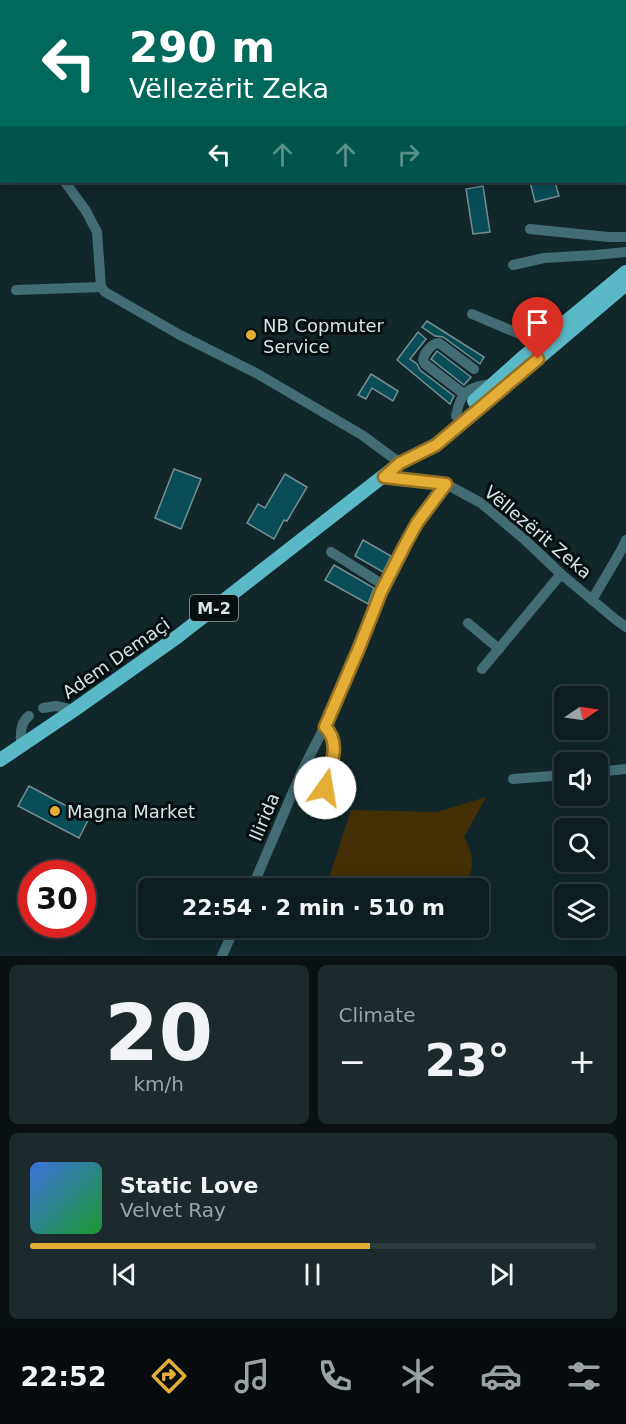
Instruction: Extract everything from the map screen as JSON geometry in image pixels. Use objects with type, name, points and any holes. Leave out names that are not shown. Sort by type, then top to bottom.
[{"type":"main road","name":"Adem Demaçi","points":[[423,450],[431,438],[456,416],[626,272]]},
{"type":"main road","name":"Adem Demaçi","points":[[0,760],[177,637],[400,463],[436,445],[626,284]]},
{"type":"street","points":[[66,183],[86,211],[97,232],[101,287],[109,296],[256,373],[362,435],[400,463]]},
{"type":"street","points":[[530,229],[626,237]]},
{"type":"street","points":[[513,265],[544,258],[626,252]]},
{"type":"street","points":[[16,290],[101,287]]},
{"type":"street","points":[[471,314],[541,343]]},
{"type":"street","points":[[464,393],[425,363],[423,357],[433,344],[439,343],[474,369]]},
{"type":"street","points":[[456,416],[464,393],[474,387],[493,384]]},
{"type":"street","name":"Vëllezërit Zeka","points":[[384,477],[446,484],[481,503],[561,574],[626,627]]},
{"type":"street","name":"Ilirida","points":[[256,878],[301,773],[325,727],[384,586],[417,523],[446,484]]},
{"type":"street","points":[[592,600],[626,540]]},
{"type":"street","points":[[331,552],[384,586]]},
{"type":"street","points":[[482,669],[561,574]]},
{"type":"street","points":[[468,623],[499,649]]},
{"type":"street","points":[[43,708],[56,706],[74,710]]},
{"type":"street","points":[[21,746],[21,727],[29,716]]},
{"type":"street","points":[[325,727],[331,735],[334,750],[325,788],[327,794],[344,801]]},
{"type":"street","points":[[608,771],[626,769]]},
{"type":"street","points":[[513,779],[554,776]]},
{"type":"street","points":[[222,956],[230,938]]},
{"type":"shaded area","points":[[486,797],[464,837],[472,857],[469,878],[329,878],[351,810],[437,812]]},
{"type":"building","points":[[530,183],[555,183],[559,196],[535,202]]},
{"type":"building","points":[[483,186],[490,232],[473,234],[466,189]]},
{"type":"building","points":[[427,321],[484,357],[480,364],[443,337],[435,336],[422,327]]},
{"type":"building","points":[[418,332],[426,339],[410,359],[417,364],[420,370],[454,396],[450,404],[397,360]]},
{"type":"building","points":[[437,351],[471,377],[464,385],[431,359]]},
{"type":"building","points":[[371,374],[398,391],[393,401],[372,388],[366,399],[358,395]]},
{"type":"building","points":[[174,469],[201,479],[181,529],[155,518]]},
{"type":"building","points":[[285,474],[307,487],[274,539],[247,523],[258,504],[265,508]]},
{"type":"building","points":[[363,540],[391,556],[383,572],[355,556]]},
{"type":"building","points":[[334,565],[374,588],[368,604],[325,580]]},
{"type":"building","points":[[29,786],[89,818],[79,838],[18,806]]},
{"type":"place","name":"NB Copmuter Service","points":[[251,335]]},
{"type":"place","name":"Magna Market","points":[[55,811]]},
{"type":"route","points":[[325,788],[334,750],[334,741],[325,727],[381,592],[417,523],[446,484],[384,477],[400,463],[436,445],[538,359]]}]
